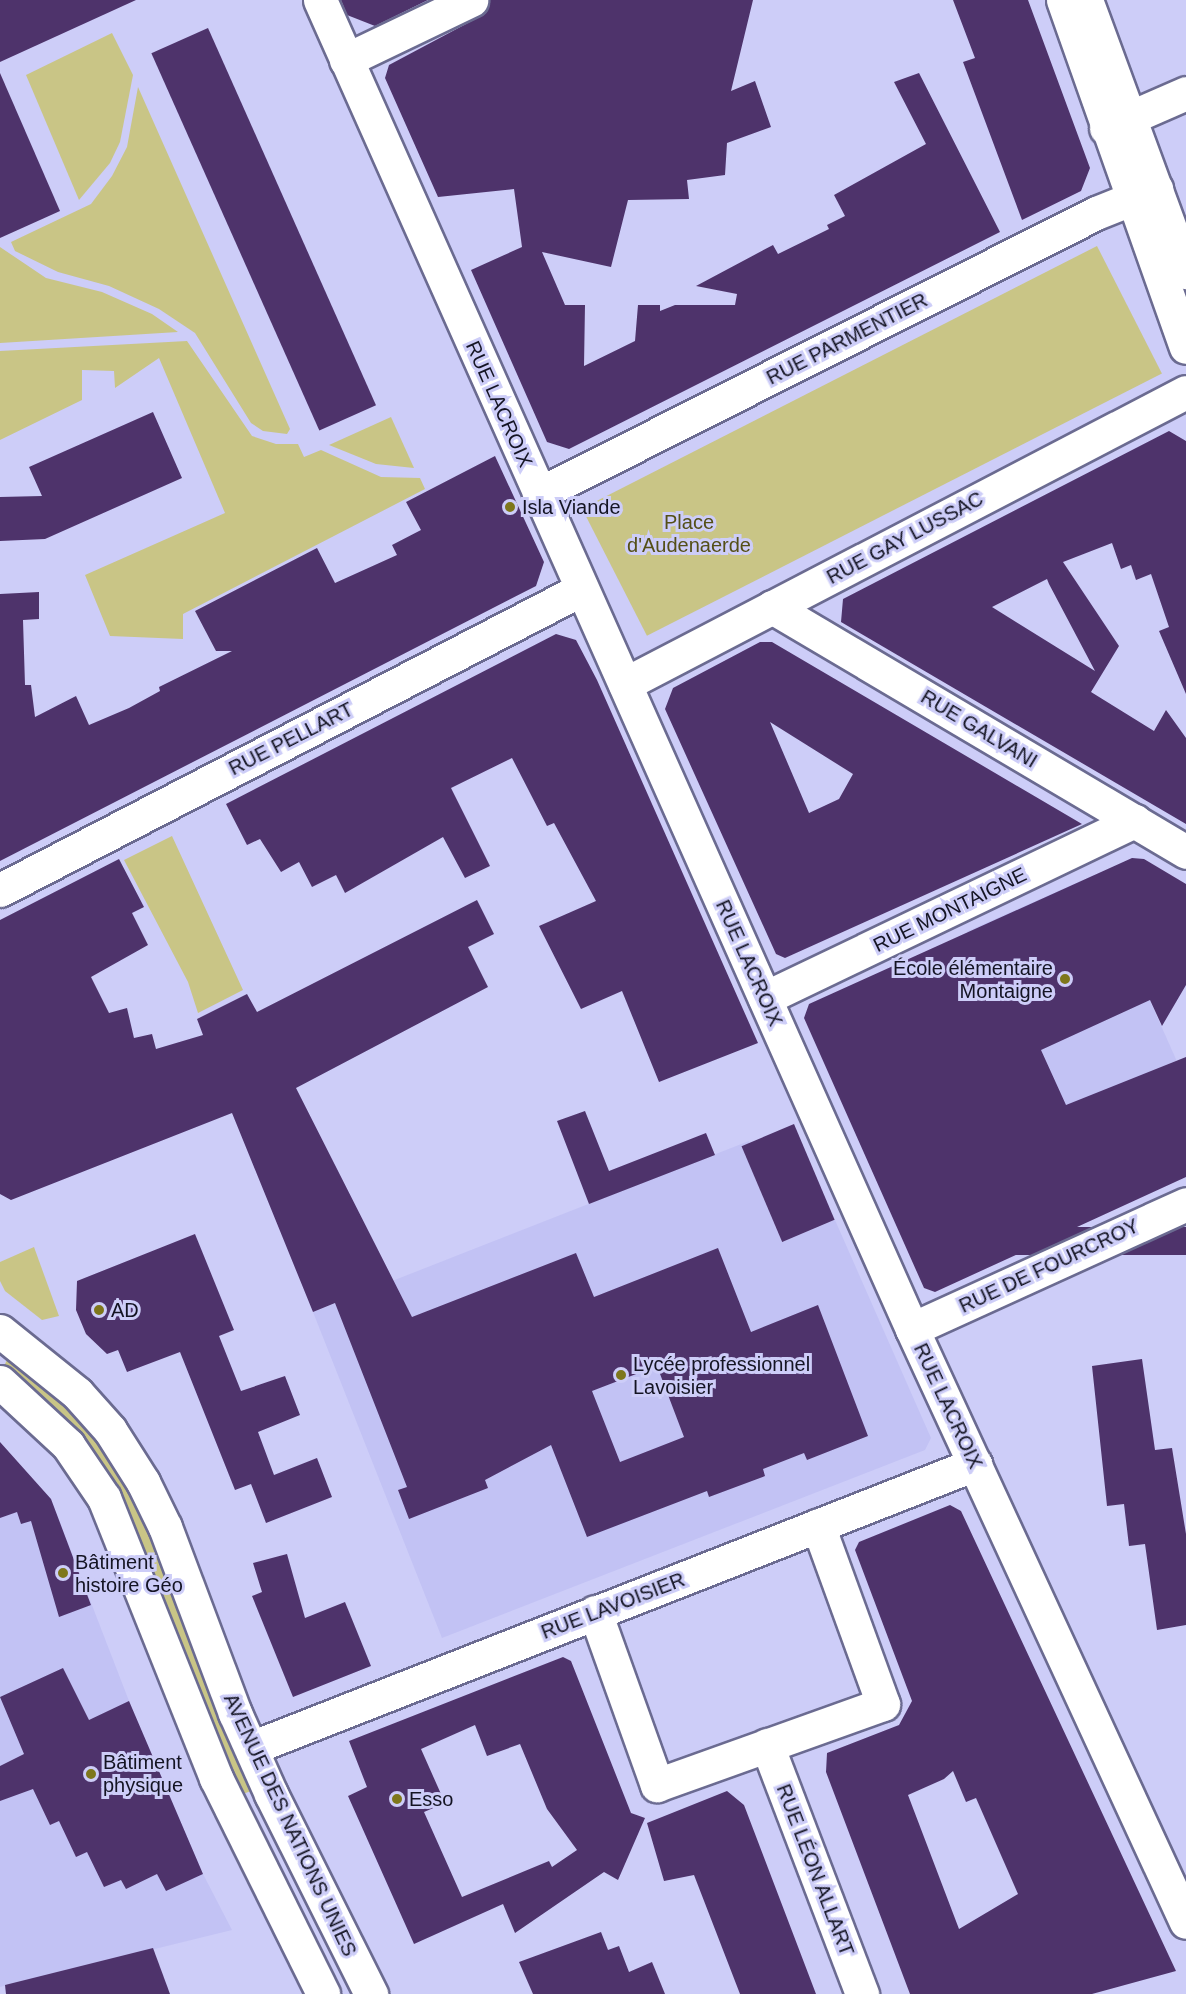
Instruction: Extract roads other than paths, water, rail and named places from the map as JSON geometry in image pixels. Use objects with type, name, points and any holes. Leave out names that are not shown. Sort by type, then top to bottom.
[{"type":"street","name":"RUE LACROIX","points":[[320,0],[912,1329],[1186,1922]]},
{"type":"street","points":[[346,60],[471,0]]},
{"type":"street","points":[[1063,0],[1118,122],[1144,193],[1186,347]]},
{"type":"street","points":[[1086,0],[1118,122]]},
{"type":"street","points":[[1118,122],[1186,93]]},
{"type":"street","points":[[1144,193],[1186,272]]},
{"type":"street","name":"RUE PARMENTIER","points":[[539,494],[1144,193]]},
{"type":"street","name":"RUE GAY LUSSAC","points":[[625,684],[1186,392]]},
{"type":"street","name":"RUE PELLART","points":[[0,890],[582,589]]},
{"type":"street","name":"RUE GALVANI","points":[[772,607],[1186,852]]},
{"type":"street","name":"RUE MONTAIGNE","points":[[765,998],[1135,821]]},
{"type":"street","name":"RUE DE FOURCROY","points":[[912,1329],[1186,1204]]},
{"type":"street","name":"AVENUE DES NATIONS UNIES","points":[[0,1331],[77,1393],[132,1463],[165,1527],[251,1748],[303,1862],[371,1994]]},
{"type":"street","points":[[0,1382],[68,1445],[104,1498],[220,1786],[323,1994]]},
{"type":"street","name":"RUE LAVOISIER","points":[[251,1748],[975,1464]]},
{"type":"street","points":[[595,1612],[657,1785],[883,1704],[818,1525]]},
{"type":"street","name":"RUE LÉON ALLART","points":[[767,1745],[862,1994]]},
{"type":"place","name":"Isla Viande","points":[[510,507]]},
{"type":"place","name":"École élémentaire Montaigne","points":[[1065,979]]},
{"type":"place","name":"AD","points":[[99,1310]]},
{"type":"place","name":"Lycée professionnel Lavoisier","points":[[621,1375]]},
{"type":"place","name":"Bâtiment histoire Géo","points":[[63,1573]]},
{"type":"place","name":"Bâtiment physique","points":[[91,1774]]},
{"type":"place","name":"Esso","points":[[397,1799]]},
{"type":"park label","name":"Place d'Audenaerde","points":[[689,534]]}]
